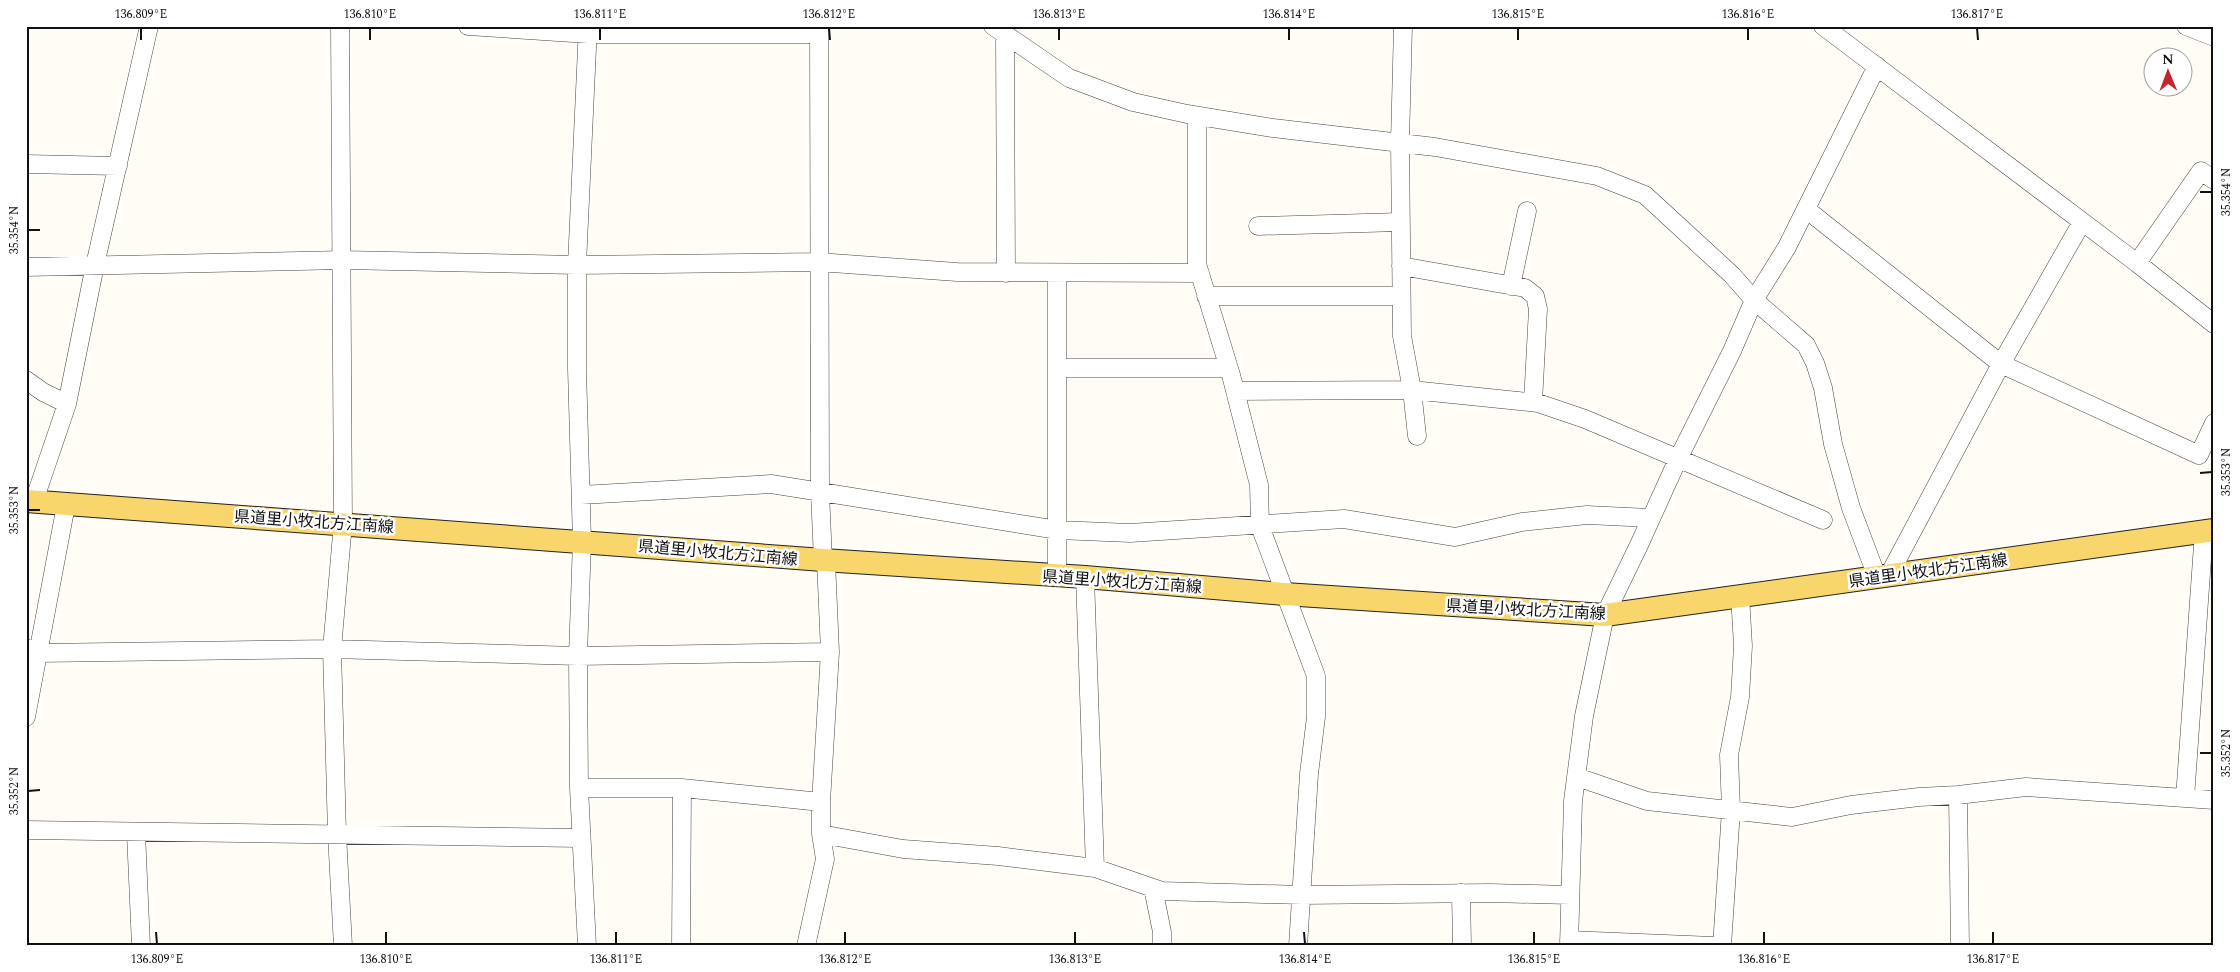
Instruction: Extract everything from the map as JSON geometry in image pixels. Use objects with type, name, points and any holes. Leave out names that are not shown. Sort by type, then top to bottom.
[{"type":"main road","name":"県道里小牧北方江南線","points":[[30,501],[582,541],[825,561],[1058,575],[1284,594],[1605,615],[2209,530]]},
{"type":"street","points":[[30,501],[68,404],[95,265],[149,26]]},
{"type":"street","points":[[340,26],[343,523],[332,650],[337,834],[343,946]]},
{"type":"street","points":[[468,26],[588,30],[819,30],[820,209],[818,262],[820,492],[830,652],[821,802],[821,834],[825,859],[806,946]]},
{"type":"street","points":[[1403,26],[1400,142],[1402,336],[1412,390],[1417,436]]},
{"type":"street","points":[[1823,26],[2137,263],[2214,324]]},
{"type":"street","points":[[2186,26],[2214,37]]},
{"type":"street","points":[[587,946],[579,788],[578,656],[582,541],[577,369],[577,266],[588,30]]},
{"type":"street","points":[[999,31],[1006,272]]},
{"type":"street","points":[[999,31],[1068,78],[1133,102],[1197,116],[1283,129],[1435,147],[1596,176],[1645,195],[1732,275],[1754,300],[1806,345],[1815,363],[1823,388],[1833,444],[1854,517],[1883,576]]},
{"type":"street","points":[[1713,946],[1569,943],[1573,801],[1584,716],[1605,615],[1678,459],[1732,351],[1754,300],[1787,247],[1877,66]]},
{"type":"street","points":[[1197,116],[1197,264],[1229,368],[1259,485],[1260,526],[1316,676],[1316,718],[1309,774],[1298,946]]},
{"type":"street","points":[[26,164],[118,166]]},
{"type":"street","points":[[2137,263],[2201,171],[2214,180]]},
{"type":"street","points":[[1806,209],[2001,364],[2199,455],[2214,423]]},
{"type":"street","points":[[1511,286],[1527,211]]},
{"type":"street","points":[[1258,226],[1400,222]]},
{"type":"street","points":[[1883,576],[2082,222]]},
{"type":"street","points":[[26,267],[342,260],[577,266],[818,262],[957,272],[1200,272]]},
{"type":"street","points":[[1401,266],[1524,288],[1535,296],[1538,309],[1533,402]]},
{"type":"street","points":[[1057,273],[1058,575]]},
{"type":"street","points":[[1206,296],[1401,296]]},
{"type":"street","points":[[1057,368],[1229,368]]},
{"type":"street","points":[[26,380],[43,392],[68,404]]},
{"type":"street","points":[[1235,391],[1412,390],[1533,402],[1585,419],[1823,520]]},
{"type":"street","points":[[581,496],[770,484],[1058,530],[1130,533],[1260,526],[1344,519],[1455,536],[1522,522],[1587,515],[1650,518]]},
{"type":"street","points":[[26,717],[32,651],[66,505]]},
{"type":"street","points":[[2186,798],[2206,605],[2209,530]]},
{"type":"street","points":[[1085,577],[1095,868]]},
{"type":"street","points":[[1722,946],[1731,810],[1728,755],[1740,698],[1743,646],[1740,595]]},
{"type":"street","points":[[32,651],[332,650],[578,656],[830,652]]},
{"type":"street","points":[[1577,777],[1647,800],[1792,816],[1851,805],[2026,787],[2214,800]]},
{"type":"street","points":[[579,788],[682,788],[821,802]]},
{"type":"street","points":[[681,946],[682,788]]},
{"type":"street","points":[[1958,795],[1960,946]]},
{"type":"street","points":[[26,830],[581,838]]},
{"type":"street","points":[[136,833],[141,946]]},
{"type":"street","points":[[821,834],[903,849],[998,856],[1095,868],[1162,891],[1302,895],[1461,894],[1570,896]]},
{"type":"street","points":[[1153,888],[1162,932],[1162,946]]},
{"type":"street","points":[[1461,894],[1462,946]]}]
